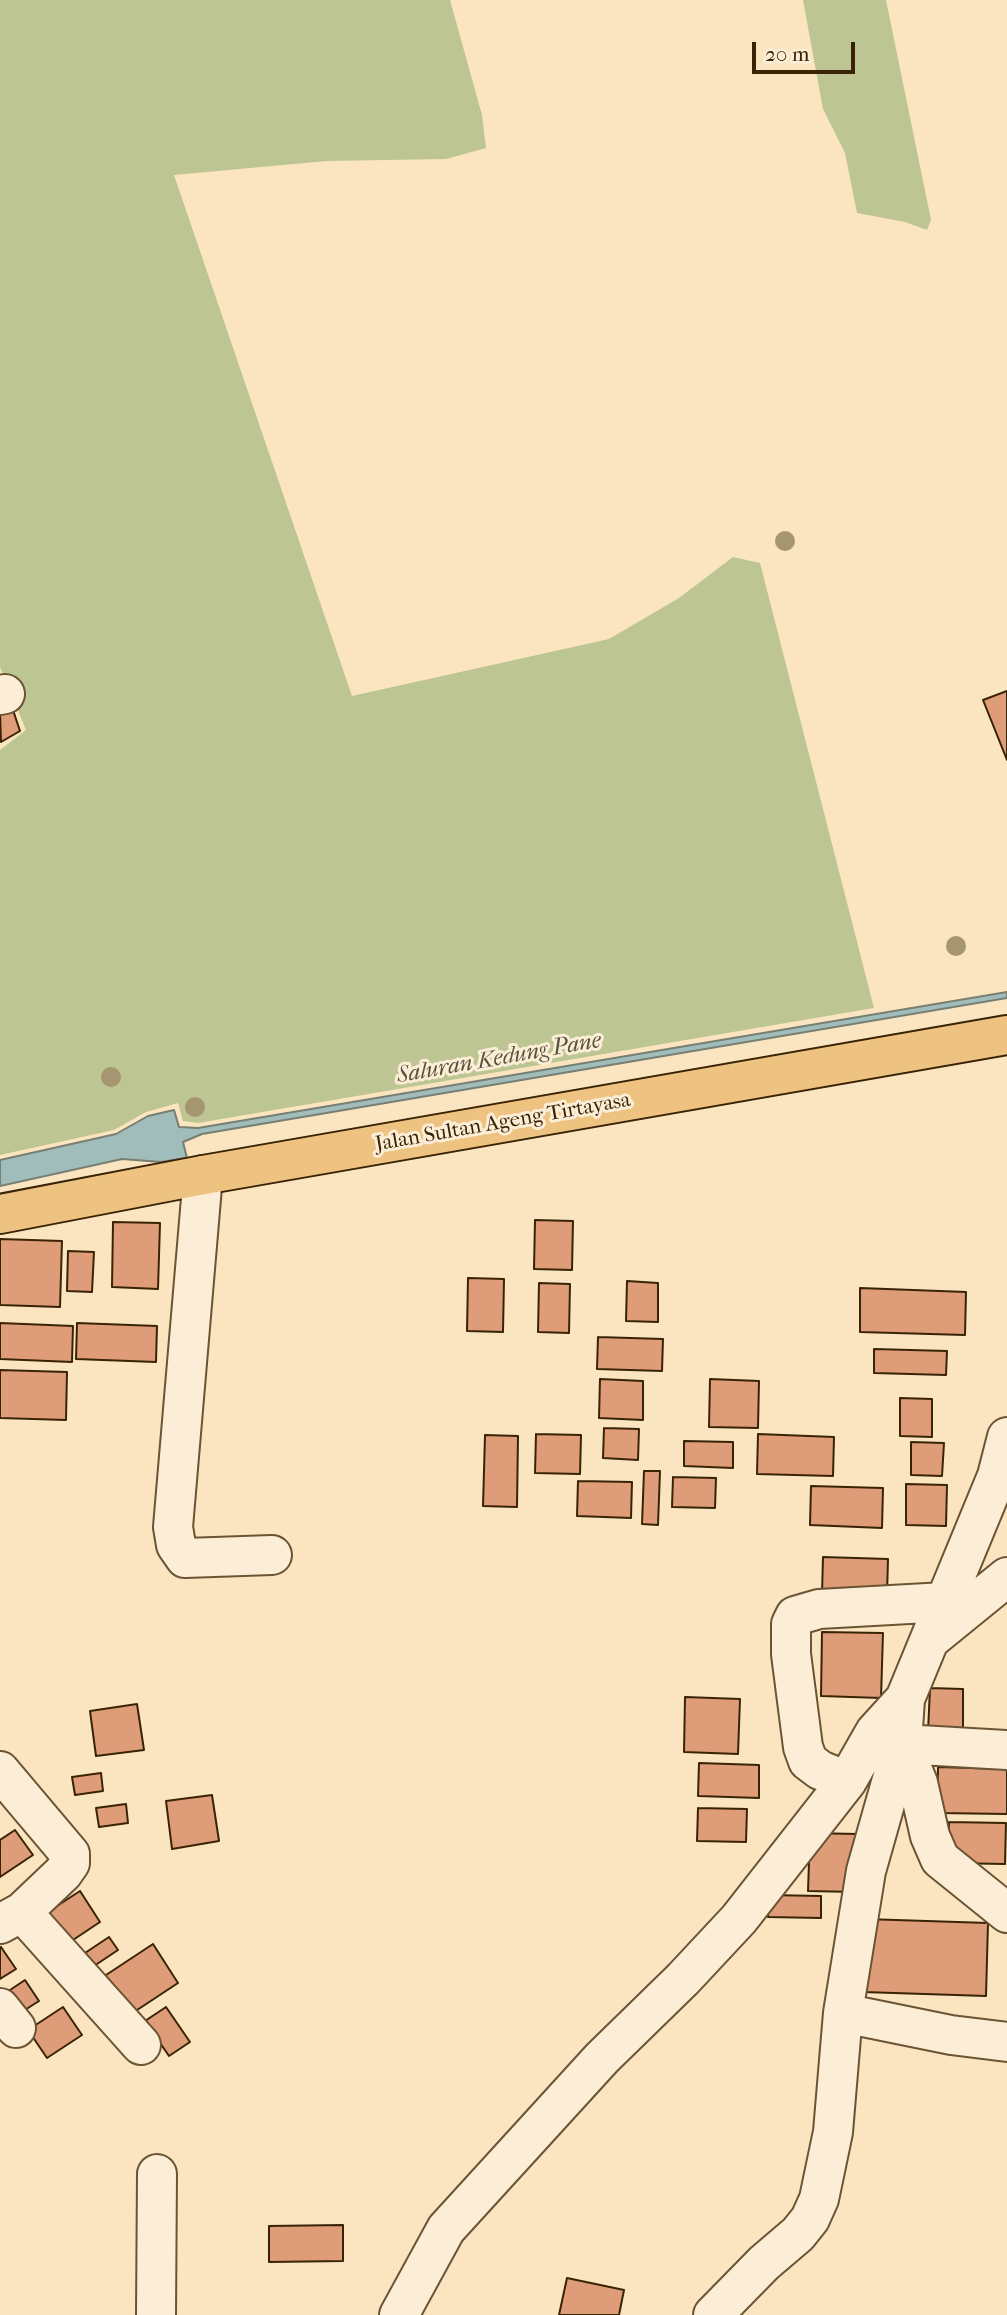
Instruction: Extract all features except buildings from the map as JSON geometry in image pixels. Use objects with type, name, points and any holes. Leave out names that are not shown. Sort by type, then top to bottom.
[{"type":"main road","name":"Jalan Sultan Ageng Tirtayasa","points":[[0,1214],[203,1175],[1007,1035]]},
{"type":"street","points":[[203,1175],[173,1527],[176,1545],[186,1558],[272,1555]]},
{"type":"street","points":[[713,2315],[810,2220],[819,2199],[832,2132],[843,2012],[866,1871],[902,1744],[905,1699],[997,1476],[1007,1437]]},
{"type":"street","points":[[930,1639],[1007,1577]]},
{"type":"street","points":[[847,1781],[820,1770],[808,1761],[803,1747],[791,1654],[791,1624],[795,1616],[819,1609],[946,1602]]},
{"type":"street","points":[[399,2315],[446,2229],[602,2058],[683,1979],[739,1919],[847,1781],[875,1732],[905,1699]]},
{"type":"street","points":[[902,1744],[1007,1750]]},
{"type":"street","points":[[902,1744],[918,1783],[929,1836],[940,1859],[1007,1913]]},
{"type":"street","points":[[0,1771],[69,1854],[70,1863],[63,1873],[11,1918],[141,2045]]},
{"type":"street","points":[[843,2012],[951,2035],[1007,2042]]},
{"type":"street","points":[[156,2315],[157,2174]]},
{"type":"green space","points":[[0,0],[450,0],[482,115],[486,148],[446,159],[327,161],[174,175],[352,696],[609,639],[679,598],[733,557],[760,563],[874,1008],[198,1123],[183,1121],[178,1103],[146,1112],[114,1130],[0,1155],[0,750],[26,730],[0,667]]},
{"type":"green space","points":[[803,0],[886,0],[931,220],[927,230],[905,222],[857,213],[845,153],[823,109]]},
{"type":"water","points":[[1007,992],[1007,998],[202,1134],[183,1142],[187,1158],[161,1162],[122,1159],[0,1186],[0,1160],[116,1134],[148,1116],[174,1110],[179,1127],[198,1128]]},
{"type":"water label","name":"Saluran Kedung Pane","points":[[499,1059]]}]
